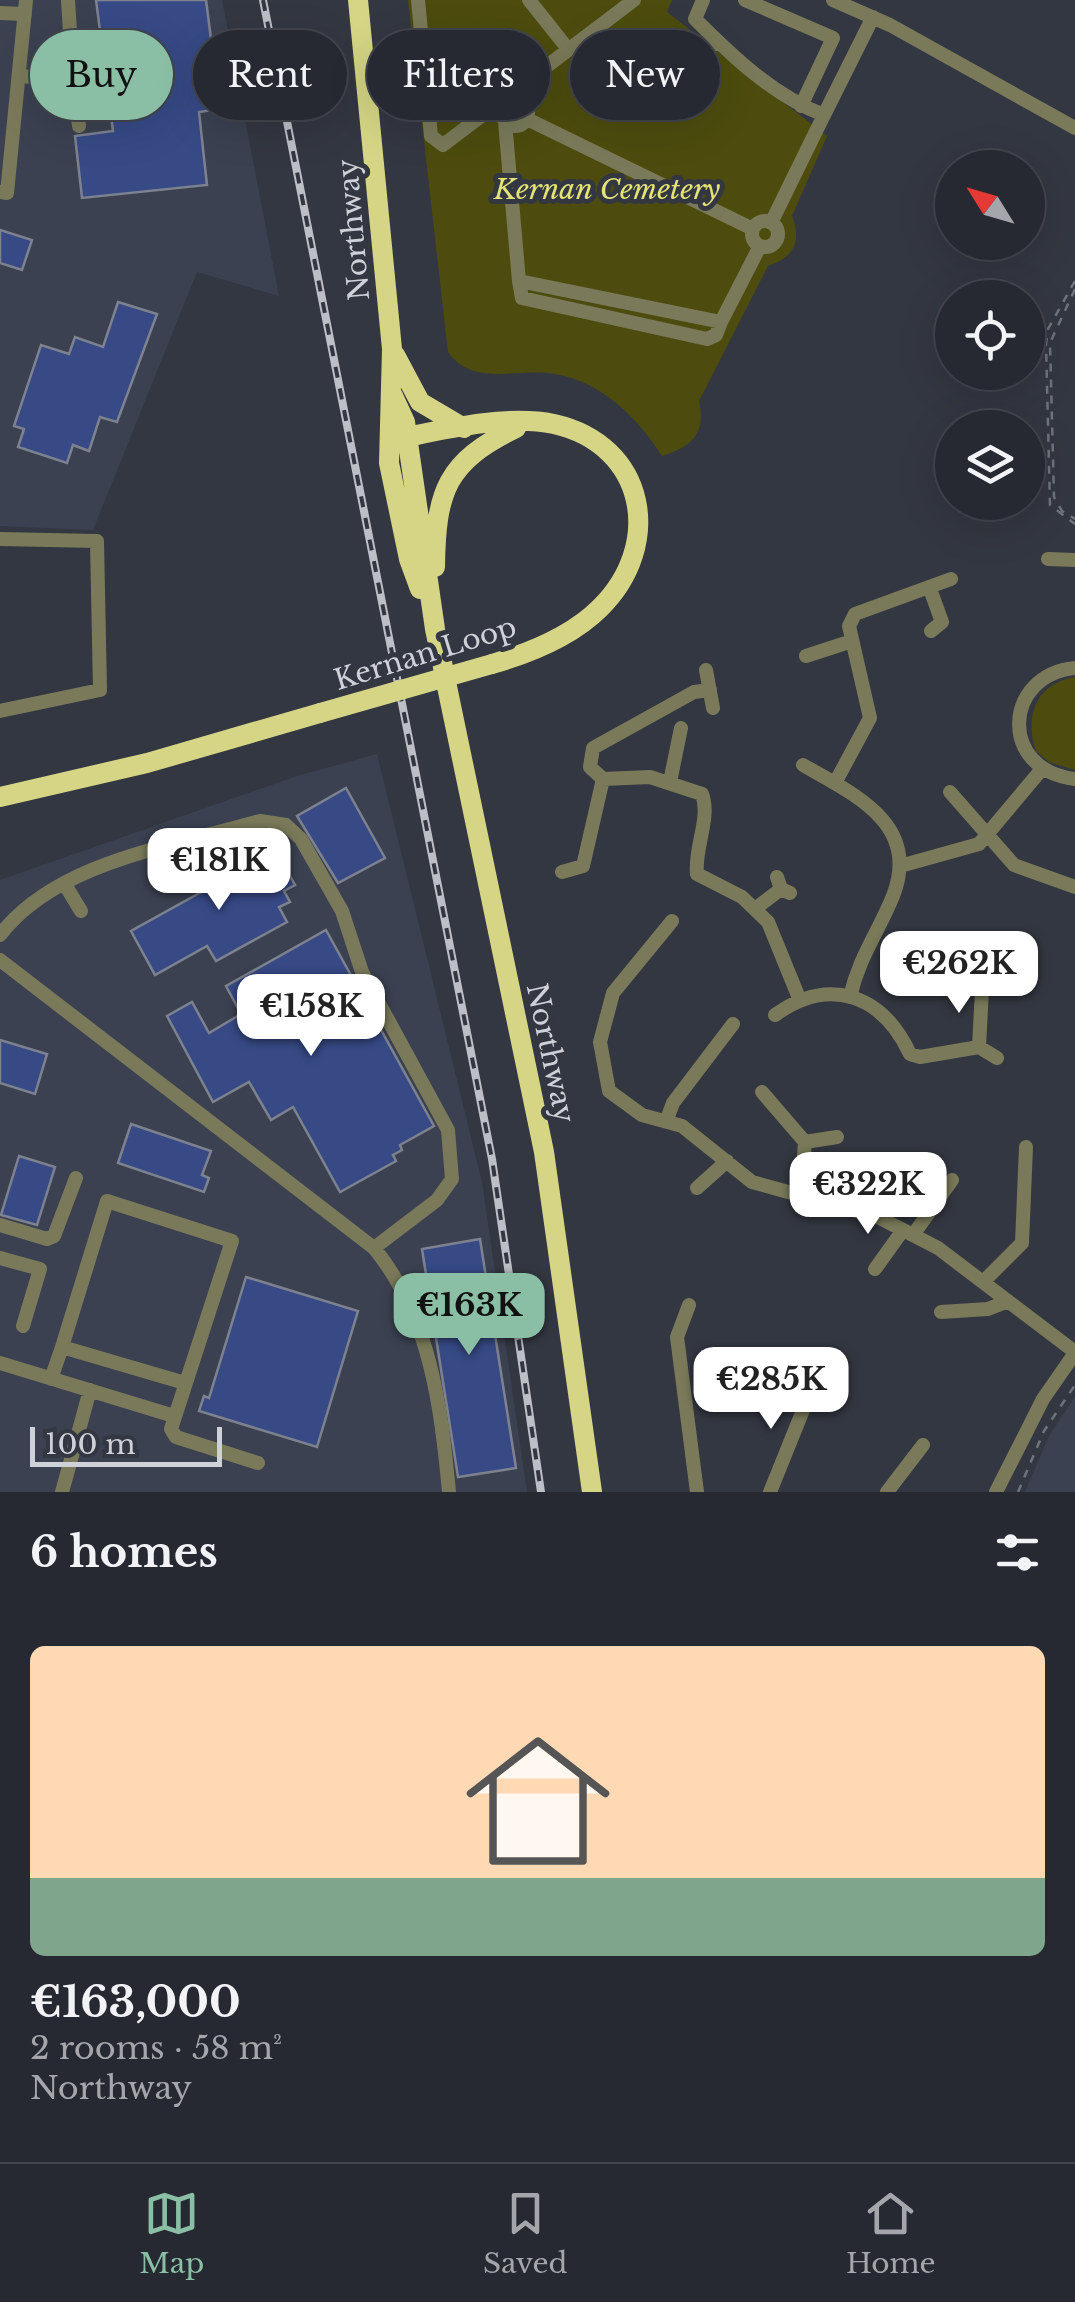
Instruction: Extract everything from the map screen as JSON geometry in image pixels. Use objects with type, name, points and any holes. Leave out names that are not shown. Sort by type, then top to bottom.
[{"type":"highway","name":"Northway","points":[[358,0],[392,348],[393,396],[405,422],[397,439],[420,588],[435,629]]},
{"type":"highway","points":[[392,348],[420,402],[464,428]]},
{"type":"highway","points":[[435,629],[435,518],[441,498],[467,456],[527,422]]},
{"type":"highway","name":"Kernan Loop","points":[[0,797],[147,763],[530,652],[600,609],[623,580],[636,555],[640,530],[638,506],[615,457],[570,429],[527,422],[397,439]]},
{"type":"highway","name":"Northway","points":[[397,439],[544,1152],[592,1492]]},
{"type":"street","points":[[68,0],[70,30]]},
{"type":"street","points":[[418,0],[421,30]]},
{"type":"street","points":[[529,0],[568,49]]},
{"type":"street","points":[[550,64],[634,0]]},
{"type":"street","points":[[703,0],[694,20],[706,30]]},
{"type":"street","points":[[745,0],[833,38],[802,106]]},
{"type":"street","points":[[833,0],[873,17],[1075,128]]},
{"type":"street","points":[[0,13],[26,7],[4,192]]},
{"type":"street","points":[[753,229],[754,241],[760,246],[768,246],[777,238],[771,223],[873,17]]},
{"type":"street","points":[[720,43],[790,102],[824,115]]},
{"type":"street","points":[[19,76],[30,77]]},
{"type":"street","points":[[77,120],[78,126]]},
{"type":"street","points":[[429,120],[431,136],[443,145],[478,120]]},
{"type":"street","points":[[525,120],[515,126],[506,122],[519,281],[722,322],[760,246]]},
{"type":"street","points":[[529,120],[753,229]]},
{"type":"street","points":[[753,229],[763,221],[771,223]]},
{"type":"street","points":[[0,539],[96,541],[100,690],[0,711]]},
{"type":"street","points":[[1048,559],[1075,560]]},
{"type":"street","points":[[835,783],[870,718],[849,626],[854,614],[952,578]]},
{"type":"street","points":[[930,589],[942,622],[931,631]]},
{"type":"street","points":[[806,656],[852,641]]},
{"type":"street","points":[[1075,668],[1055,672],[1038,684],[1019,713],[1022,746],[1042,768],[1075,779]]},
{"type":"street","points":[[706,670],[713,708]]},
{"type":"street","points":[[710,690],[694,692],[593,748],[590,767],[603,779],[650,777],[702,794],[706,805],[695,855],[697,874],[756,908],[768,922],[798,998]]},
{"type":"street","points":[[670,782],[680,728]]},
{"type":"street","points":[[803,764],[892,826],[900,866],[892,896],[864,949],[850,997]]},
{"type":"street","points":[[900,866],[960,852],[988,837],[1042,768]]},
{"type":"street","points":[[562,872],[582,866],[603,779]]},
{"type":"street","points":[[950,792],[1014,865],[1075,887]]},
{"type":"street","points":[[0,934],[24,906],[64,884],[260,821],[286,825],[302,839],[342,910],[354,957],[448,1130],[452,1179],[437,1200],[374,1248]]},
{"type":"street","points":[[64,884],[82,911]]},
{"type":"street","points":[[756,908],[782,886]]},
{"type":"street","points":[[672,921],[613,993],[600,1042],[609,1091],[642,1115],[668,1119],[752,1182],[878,1217],[908,1232],[983,1282],[1075,1352],[1022,1436],[996,1492]]},
{"type":"street","points":[[0,960],[374,1248],[404,1291],[427,1346],[449,1492]]},
{"type":"street","points":[[978,1047],[983,985]]},
{"type":"street","points":[[775,1015],[798,998],[850,997],[880,1010],[900,1034],[910,1054],[920,1057],[978,1047],[997,1058]]},
{"type":"street","points":[[668,1119],[672,1103],[733,1024]]},
{"type":"street","points":[[762,1092],[805,1142],[801,1196]]},
{"type":"street","points":[[805,1142],[837,1137]]},
{"type":"street","points":[[983,1282],[1022,1243],[1026,1147]]},
{"type":"street","points":[[697,1188],[727,1161]]},
{"type":"street","points":[[0,1225],[47,1239],[54,1236],[76,1178]]},
{"type":"street","points":[[874,1269],[952,1180]]},
{"type":"street","points":[[51,1379],[107,1201],[232,1241],[171,1429],[176,1437],[258,1463]]},
{"type":"street","points":[[0,1258],[40,1269],[23,1326]]},
{"type":"street","points":[[942,1312],[988,1309],[1008,1301]]},
{"type":"street","points":[[689,1306],[676,1337],[698,1492]]},
{"type":"street","points":[[62,1347],[185,1383]]},
{"type":"street","points":[[0,1364],[174,1416]]},
{"type":"street","points":[[770,1492],[812,1388]]},
{"type":"street","points":[[62,1492],[90,1390]]},
{"type":"street","points":[[887,1492],[923,1445]]},
{"type":"path","points":[[1075,281],[1048,329],[1046,344],[1050,505],[1075,522]]},
{"type":"path","points":[[1075,288],[1050,342],[1054,497],[1075,522]]},
{"type":"path","points":[[1018,1492],[1044,1431],[1075,1385]]},
{"type":"shaded area","points":[[0,0],[222,0],[228,30],[193,30],[193,120],[245,120],[279,296],[197,272],[93,530],[0,526]]},
{"type":"shaded area","points":[[377,754],[482,1182],[527,1492],[0,1492],[0,880],[297,776]]},
{"type":"shaded area","points":[[1075,1397],[1075,1492],[1025,1492],[1049,1436]]},
{"type":"green space","name":"Kernan Cemetery","points":[[408,0],[672,0],[667,12],[690,30],[570,30],[570,120],[720,120],[720,53],[827,136],[792,216],[794,247],[768,266],[699,401],[700,422],[689,443],[662,456],[630,415],[588,385],[555,374],[470,370],[448,352],[422,120],[550,120],[550,30],[411,30]]},
{"type":"green space","points":[[1075,677],[1075,770],[1049,762],[1036,751],[1032,726],[1042,694]]},
{"type":"building","points":[[96,0],[206,0],[210,30],[193,30],[193,120],[200,120],[207,185],[82,198],[75,136],[113,131],[112,120],[173,120],[173,30],[100,30]]},
{"type":"building","points":[[0,230],[32,240],[22,270],[0,263]]},
{"type":"building","points":[[118,302],[157,314],[117,422],[100,417],[89,451],[73,445],[67,463],[18,447],[24,429],[14,426],[41,345],[69,354],[75,337],[103,347]]},
{"type":"building","points":[[346,788],[385,858],[338,883],[297,816]]},
{"type":"building","points":[[234,852],[243,868],[271,855],[274,861],[280,858],[295,885],[284,891],[290,902],[279,907],[287,922],[216,961],[207,946],[155,975],[131,931],[203,891],[193,875]]},
{"type":"building","points":[[326,930],[434,1126],[400,1145],[402,1150],[393,1155],[396,1161],[340,1192],[293,1107],[271,1120],[249,1082],[213,1102],[167,1016],[192,1002],[209,1033],[241,1014],[226,986]]},
{"type":"building","points":[[0,1040],[47,1054],[35,1094],[0,1083]]},
{"type":"building","points":[[131,1124],[211,1151],[202,1175],[209,1178],[204,1192],[118,1163]]},
{"type":"building","points":[[19,1156],[55,1167],[37,1225],[1,1215]]},
{"type":"building","points":[[480,1239],[516,1468],[458,1477],[422,1249]]},
{"type":"building","points":[[246,1277],[358,1311],[317,1447],[199,1411],[204,1396],[209,1398]]},
{"type":"railway","points":[[263,0],[492,1159],[541,1492]]}]
